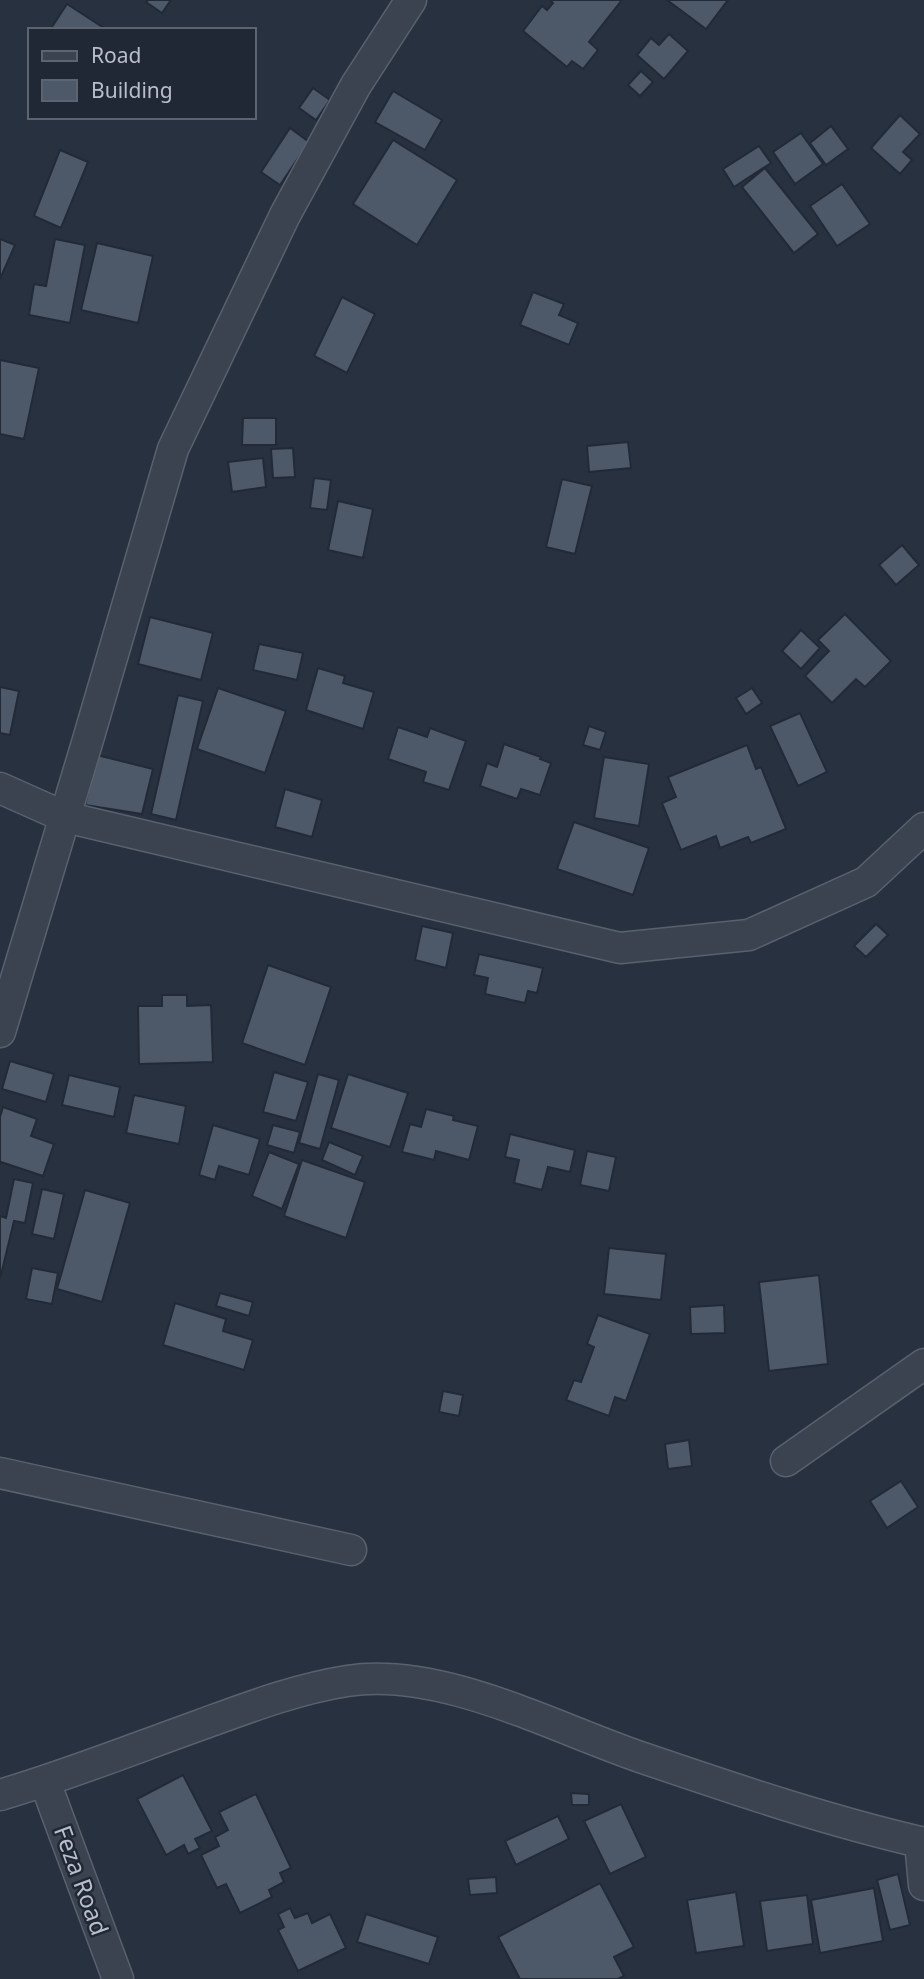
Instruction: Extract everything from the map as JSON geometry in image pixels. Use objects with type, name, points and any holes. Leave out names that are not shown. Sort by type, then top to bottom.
[{"type":"street","points":[[0,1032],[173,449],[285,215],[356,85],[411,0]]},
{"type":"street","points":[[0,788],[65,817],[621,948],[749,935],[866,882],[924,828]]},
{"type":"street","points":[[786,1461],[924,1364]]},
{"type":"street","points":[[0,1473],[351,1550]]},
{"type":"street","points":[[0,1795],[45,1782],[262,1702],[348,1681],[403,1679],[458,1690],[791,1808],[922,1842],[924,1885]]},
{"type":"street","name":"Feza Road","points":[[45,1782],[118,1979]]},
{"type":"building","points":[[171,0],[162,13],[146,2]]},
{"type":"building","points":[[550,0],[622,0],[589,42],[598,50],[583,69],[572,61],[567,67],[523,31],[542,6],[547,10],[553,3]]},
{"type":"building","points":[[667,0],[728,0],[706,29]]},
{"type":"building","points":[[67,4],[104,28],[51,28]]},
{"type":"building","points":[[669,34],[688,51],[664,79],[637,55],[651,38],[659,45]]},
{"type":"building","points":[[641,71],[653,82],[640,96],[628,85]]},
{"type":"building","points":[[313,88],[330,100],[316,120],[299,108]]},
{"type":"building","points":[[393,91],[442,120],[425,150],[375,122]]},
{"type":"building","points":[[900,115],[920,134],[903,152],[912,160],[900,174],[871,148]]},
{"type":"building","points":[[831,126],[848,149],[826,165],[810,143]]},
{"type":"building","points":[[290,128],[309,142],[280,185],[261,172]]},
{"type":"building","points":[[801,133],[823,164],[795,184],[773,152]]},
{"type":"building","points":[[393,140],[457,180],[417,245],[353,204]]},
{"type":"building","points":[[759,146],[771,163],[734,187],[723,169]]},
{"type":"building","points":[[60,150],[88,162],[61,228],[34,216]]},
{"type":"building","points":[[765,168],[818,234],[794,253],[742,187]]},
{"type":"building","points":[[842,184],[870,224],[837,246],[810,206]]},
{"type":"building","points":[[0,239],[15,245],[0,279]]},
{"type":"building","points":[[55,239],[85,245],[70,323],[29,315],[34,284],[46,286]]},
{"type":"building","points":[[97,243],[153,256],[138,323],[81,310]]},
{"type":"building","points":[[533,292],[564,304],[559,315],[578,323],[569,345],[520,325]]},
{"type":"building","points":[[342,297],[375,314],[347,373],[314,356]]},
{"type":"building","points":[[0,360],[39,368],[24,439],[0,434]]},
{"type":"building","points":[[243,418],[276,418],[276,445],[242,445]]},
{"type":"building","points":[[628,442],[631,468],[589,472],[587,446]]},
{"type":"building","points":[[293,448],[295,477],[273,478],[271,449]]},
{"type":"building","points":[[263,458],[266,487],[232,492],[228,462]]},
{"type":"building","points":[[314,478],[331,480],[327,510],[310,508]]},
{"type":"building","points":[[562,479],[592,486],[575,554],[546,547]]},
{"type":"building","points":[[338,501],[373,509],[363,558],[328,550]]},
{"type":"building","points":[[902,545],[919,565],[896,585],[879,565]]},
{"type":"building","points":[[845,614],[891,661],[865,687],[856,679],[832,703],[805,676],[829,651],[818,640]]},
{"type":"building","points":[[150,617],[213,633],[201,680],[138,664]]},
{"type":"building","points":[[801,630],[820,648],[801,669],[782,651]]},
{"type":"building","points":[[259,644],[303,653],[297,680],[253,670]]},
{"type":"building","points":[[318,668],[345,676],[343,683],[374,692],[363,729],[306,710]]},
{"type":"building","points":[[0,687],[19,691],[10,735],[0,733]]},
{"type":"building","points":[[218,688],[286,711],[265,773],[197,749]]},
{"type":"building","points":[[752,688],[762,703],[746,714],[736,698]]},
{"type":"building","points":[[178,695],[203,701],[176,820],[151,814]]},
{"type":"building","points":[[800,713],[827,772],[798,786],[770,726]]},
{"type":"building","points":[[589,726],[606,732],[600,750],[583,745]]},
{"type":"building","points":[[398,727],[427,737],[430,728],[466,741],[449,790],[423,782],[426,772],[388,759]]},
{"type":"building","points":[[504,744],[551,763],[540,795],[521,789],[517,799],[480,786],[487,763],[497,767]]},
{"type":"building","points":[[747,745],[756,769],[761,767],[786,829],[751,843],[748,837],[720,848],[716,836],[681,850],[662,803],[676,797],[668,777]]},
{"type":"building","points":[[97,755],[153,769],[142,814],[85,805]]},
{"type":"building","points":[[604,757],[649,764],[639,826],[594,818]]},
{"type":"building","points":[[285,789],[322,800],[312,837],[275,827]]},
{"type":"building","points":[[574,822],[649,848],[633,895],[557,869]]},
{"type":"building","points":[[876,924],[888,935],[866,957],[854,946]]},
{"type":"building","points":[[422,926],[453,933],[446,968],[415,960]]},
{"type":"building","points":[[479,954],[543,968],[537,993],[528,991],[525,1003],[485,994],[488,978],[474,975]]},
{"type":"building","points":[[268,965],[331,987],[305,1065],[242,1043]]},
{"type":"building","points":[[162,995],[187,995],[187,1006],[211,1005],[213,1062],[139,1064],[138,1006],[162,1006]]},
{"type":"building","points":[[10,1061],[54,1074],[46,1102],[2,1089]]},
{"type":"building","points":[[274,1072],[308,1082],[296,1121],[263,1112]]},
{"type":"building","points":[[318,1074],[339,1080],[320,1149],[299,1143]]},
{"type":"building","points":[[348,1074],[408,1093],[390,1147],[331,1128]]},
{"type":"building","points":[[69,1075],[120,1087],[114,1117],[62,1105]]},
{"type":"building","points":[[134,1095],[186,1106],[179,1144],[126,1133]]},
{"type":"building","points":[[3,1107],[37,1119],[31,1136],[54,1144],[43,1176],[1,1162],[0,1164],[0,1117]]},
{"type":"building","points":[[426,1109],[478,1126],[469,1160],[436,1151],[434,1160],[402,1152],[410,1124],[421,1127]]},
{"type":"building","points":[[213,1125],[260,1139],[249,1175],[219,1166],[215,1180],[199,1175]]},
{"type":"building","points":[[273,1125],[300,1132],[294,1153],[267,1145]]},
{"type":"building","points":[[510,1134],[575,1150],[570,1172],[548,1167],[542,1190],[514,1183],[519,1160],[505,1157]]},
{"type":"building","points":[[329,1142],[363,1156],[355,1175],[322,1160]]},
{"type":"building","points":[[587,1151],[616,1157],[609,1191],[580,1185]]},
{"type":"building","points":[[269,1152],[299,1164],[282,1209],[252,1196]]},
{"type":"building","points":[[302,1160],[365,1182],[346,1238],[284,1216]]},
{"type":"building","points":[[14,1179],[33,1183],[25,1223],[14,1221],[0,1279],[0,1216],[6,1218]]},
{"type":"building","points":[[42,1189],[64,1194],[54,1239],[32,1234]]},
{"type":"building","points":[[85,1190],[130,1203],[102,1302],[57,1289]]},
{"type":"building","points":[[609,1248],[666,1254],[661,1300],[604,1294]]},
{"type":"building","points":[[32,1268],[58,1273],[52,1304],[26,1299]]},
{"type":"building","points":[[819,1275],[828,1364],[769,1371],[759,1282]]},
{"type":"building","points":[[220,1293],[253,1302],[249,1316],[216,1306]]},
{"type":"building","points":[[175,1303],[226,1319],[223,1331],[253,1340],[244,1370],[163,1345]]},
{"type":"building","points":[[724,1305],[725,1333],[691,1334],[690,1307]]},
{"type":"building","points":[[598,1315],[650,1334],[626,1401],[615,1397],[609,1416],[566,1400],[574,1380],[581,1382],[594,1347],[587,1344]]},
{"type":"building","points":[[443,1391],[463,1395],[459,1416],[439,1412]]},
{"type":"building","points":[[689,1440],[692,1466],[668,1469],[665,1444]]},
{"type":"building","points":[[901,1481],[918,1507],[887,1528],[870,1501]]},
{"type":"building","points":[[183,1775],[212,1831],[195,1839],[200,1848],[188,1854],[184,1845],[166,1855],[137,1799]]},
{"type":"building","points":[[571,1793],[589,1794],[589,1805],[572,1805]]},
{"type":"building","points":[[256,1794],[291,1868],[280,1873],[284,1882],[269,1890],[272,1897],[240,1913],[226,1884],[217,1888],[201,1855],[219,1846],[215,1837],[228,1830],[219,1812]]},
{"type":"building","points":[[621,1804],[646,1857],[610,1874],[584,1821]]},
{"type":"building","points":[[558,1816],[569,1839],[516,1865],[505,1841]]},
{"type":"building","points":[[898,1874],[910,1925],[890,1930],[877,1880]]},
{"type":"building","points":[[496,1877],[497,1893],[470,1895],[468,1879]]},
{"type":"building","points":[[600,1883],[634,1947],[614,1957],[624,1976],[618,1979],[520,1979],[498,1937]]},
{"type":"building","points":[[874,1888],[883,1941],[820,1953],[811,1900]]},
{"type":"building","points":[[736,1892],[744,1946],[696,1953],[687,1900]]},
{"type":"building","points":[[807,1895],[813,1944],[767,1951],[760,1901]]},
{"type":"building","points":[[290,1908],[295,1918],[308,1913],[312,1923],[330,1914],[346,1948],[298,1971],[278,1930],[284,1927],[278,1914]]},
{"type":"building","points":[[366,1914],[438,1937],[429,1964],[357,1942]]}]
